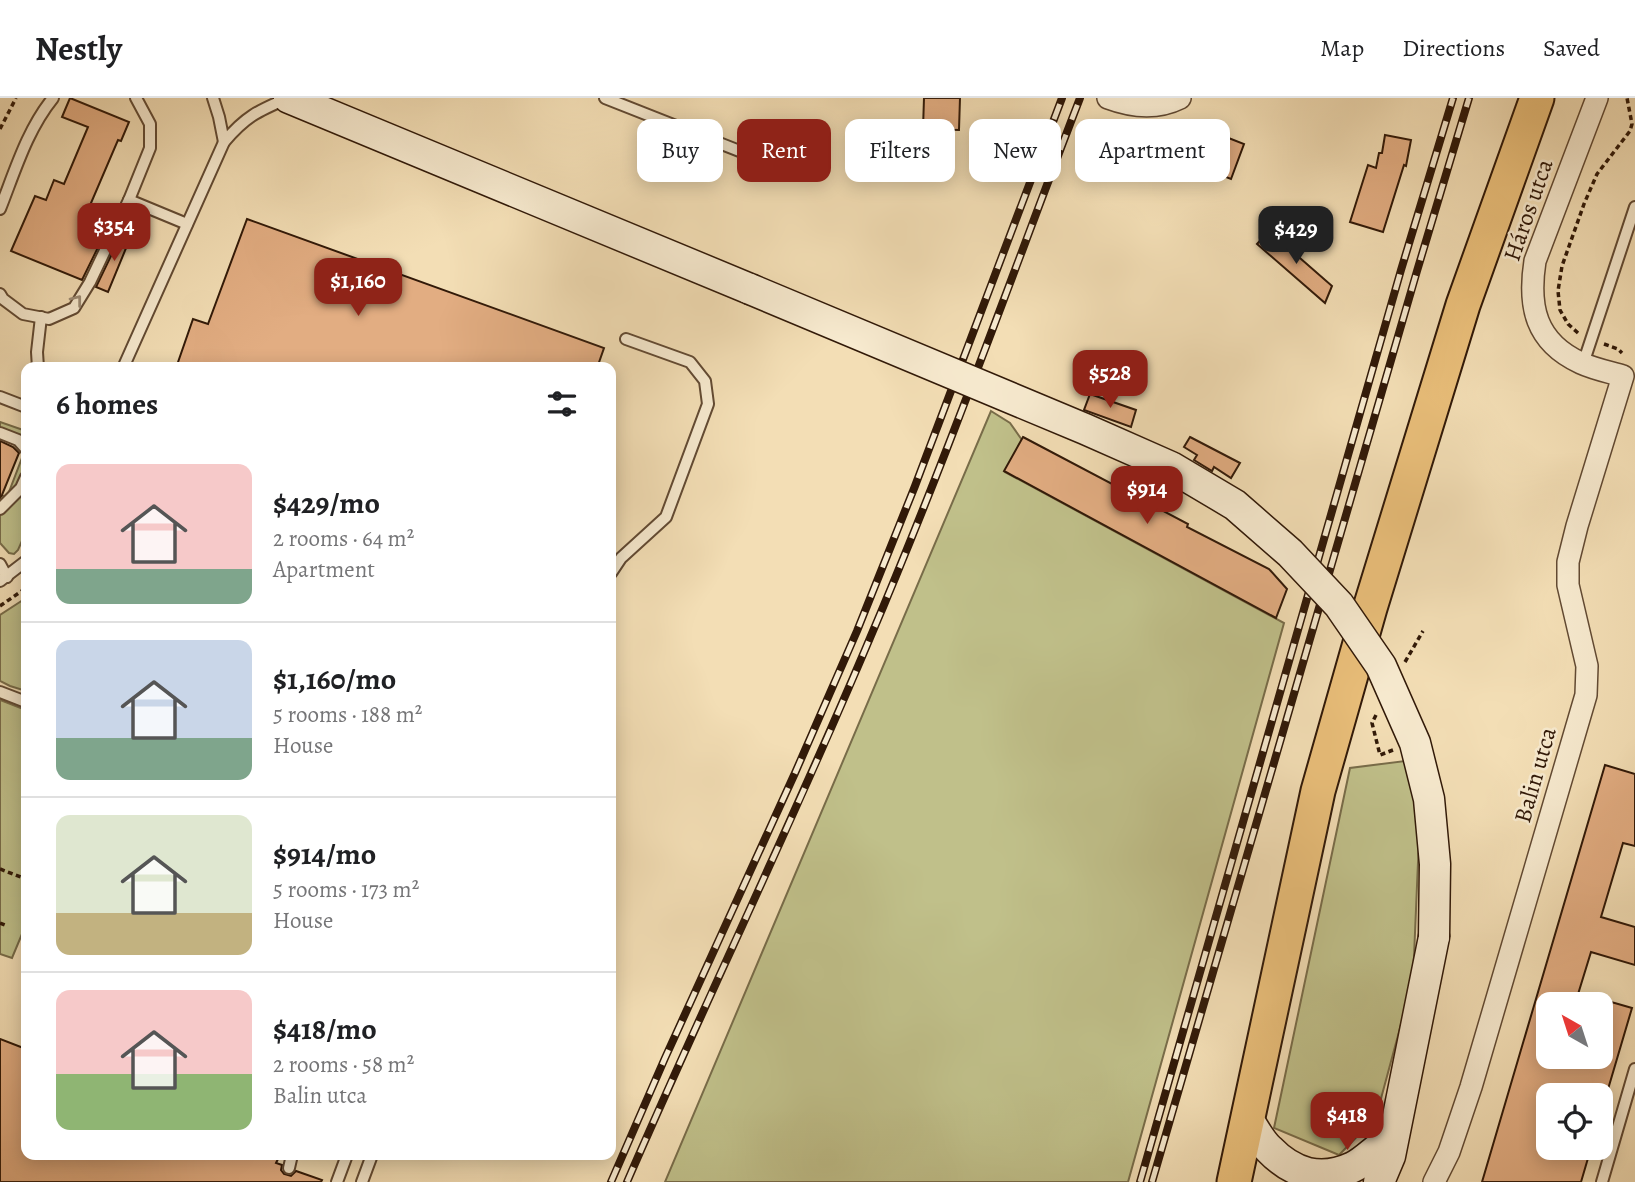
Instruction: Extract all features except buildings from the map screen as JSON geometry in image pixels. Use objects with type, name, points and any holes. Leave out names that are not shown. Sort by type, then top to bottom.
[{"type":"main road","points":[[1234,1182],[1318,791],[1370,608],[1463,305],[1537,98]]},
{"type":"street","points":[[288,98],[1171,467],[1235,505],[1290,553],[1339,605],[1381,666],[1415,743],[1429,799],[1436,864],[1434,937],[1390,1156],[1379,1182]]},
{"type":"street","points":[[1108,98],[1146,106],[1180,98]]},
{"type":"street","name":"Háros utca","points":[[1597,98],[1535,261],[1531,286],[1534,313],[1545,335],[1558,348],[1583,364],[1629,378]]},
{"type":"street","name":"Balin utca","points":[[1434,1182],[1449,1152],[1471,1087],[1586,695],[1587,666],[1568,585],[1568,562],[1577,526],[1629,378]]},
{"type":"street","points":[[1359,1182],[1379,1148],[1403,1090]]},
{"type":"street","points":[[1247,1118],[1268,1149],[1291,1167],[1312,1175],[1331,1175],[1354,1167],[1379,1148]]},
{"type":"lane","points":[[0,209],[40,114],[53,98]]},
{"type":"lane","points":[[0,294],[23,314],[49,319],[74,307],[90,282],[150,148],[150,124],[136,98]]},
{"type":"lane","points":[[213,98],[224,142]]},
{"type":"lane","points":[[127,362],[224,142],[238,125],[257,111],[288,98]]},
{"type":"lane","points":[[605,98],[737,150]]},
{"type":"lane","points":[[129,200],[187,224]]},
{"type":"lane","points":[[1583,364],[1635,207]]},
{"type":"lane","points":[[38,362],[41,317]]},
{"type":"lane","points":[[616,566],[666,517],[708,404],[705,381],[690,362],[625,339]]},
{"type":"lane","points":[[0,397],[21,405]]},
{"type":"lane","points":[[0,433],[21,443]]},
{"type":"lane","points":[[0,509],[21,488]]},
{"type":"lane","points":[[0,564],[3,579],[21,565]]},
{"type":"lane","points":[[0,692],[21,700]]},
{"type":"lane","points":[[1602,1182],[1629,1110],[1635,1069]]},
{"type":"lane","points":[[289,1168],[291,1160]]},
{"type":"lane","points":[[337,1182],[345,1160]]},
{"type":"lane","points":[[362,1182],[370,1160]]},
{"type":"path","points":[[0,129],[16,98]]},
{"type":"path","points":[[1627,98],[1632,124],[1630,131],[1598,174],[1584,204],[1562,266],[1558,291],[1560,310],[1568,324],[1591,341],[1618,349],[1625,355],[1629,378]]},
{"type":"path","points":[[0,606],[21,591]]},
{"type":"path","points":[[0,869],[21,877]]},
{"type":"green space","points":[[991,411],[1010,423],[1022,440],[1005,472],[1284,623],[1128,1182],[665,1182]]},
{"type":"green space","points":[[0,422],[21,429],[21,447],[0,430]]},
{"type":"green space","points":[[21,460],[21,543],[14,554],[9,553],[0,543],[0,495],[7,497]]},
{"type":"green space","points":[[21,601],[21,689],[0,681],[0,615]]},
{"type":"green space","points":[[0,700],[21,708],[21,936],[12,958],[0,954]]},
{"type":"green space","points":[[1405,761],[1420,815],[1413,980],[1376,1117],[1339,1155],[1274,1128],[1350,768]]},
{"type":"railway","points":[[611,1182],[857,631],[1062,98]]},
{"type":"railway","points":[[627,1182],[811,775],[898,571],[1080,98]]},
{"type":"railway","points":[[1140,1182],[1401,270],[1453,98]]},
{"type":"railway","points":[[1152,1182],[1469,98]]}]
